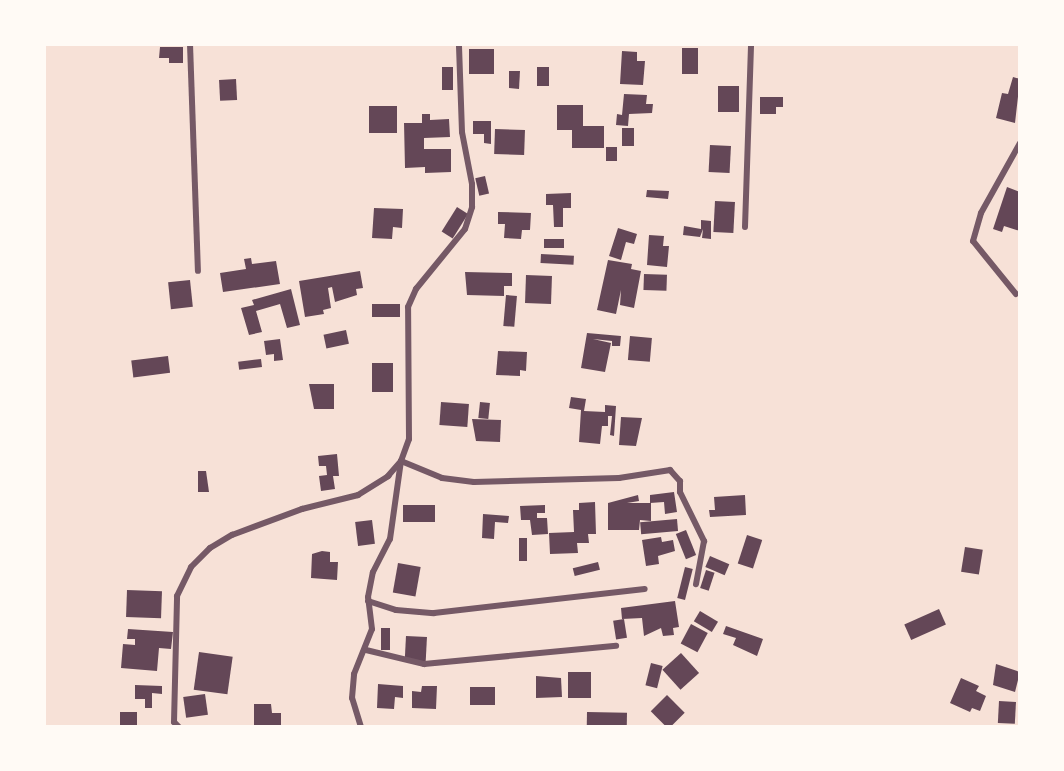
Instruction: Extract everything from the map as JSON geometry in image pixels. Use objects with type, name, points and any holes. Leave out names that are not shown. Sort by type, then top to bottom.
[{"type":"street","points":[[190,44],[198,271]]},
{"type":"street","points":[[361,727],[352,698],[354,674],[372,629],[368,601],[373,572],[390,539],[401,461],[409,439],[408,307],[416,289],[465,229],[472,207],[472,184],[462,132],[459,44]]},
{"type":"street","points":[[745,227],[751,44]]},
{"type":"street","points":[[1016,294],[977,251],[973,241],[981,213],[1020,143]]},
{"type":"street","points":[[401,461],[442,478],[474,482],[619,478],[670,470],[680,481],[680,492],[704,541],[696,584]]},
{"type":"street","points":[[179,727],[174,722],[177,596],[191,567],[210,548],[232,535],[302,509],[358,495],[388,476],[401,461]]},
{"type":"street","points":[[368,601],[396,610],[434,613],[493,609],[645,589]]},
{"type":"street","points":[[366,650],[424,664],[616,646]]},
{"type":"building","points":[[160,47],[183,47],[183,63],[169,63],[169,58],[159,58]]},
{"type":"building","points":[[682,48],[698,48],[698,74],[682,74]]},
{"type":"building","points":[[469,49],[494,49],[494,74],[469,74]]},
{"type":"building","points":[[622,51],[637,52],[637,61],[645,61],[643,85],[620,84]]},
{"type":"building","points":[[442,67],[453,67],[453,90],[442,90]]},
{"type":"building","points":[[537,67],[549,67],[549,86],[537,86]]},
{"type":"building","points":[[509,71],[520,71],[519,89],[509,88]]},
{"type":"building","points":[[1013,77],[1020,79],[1015,123],[996,118],[1002,93],[1008,94]]},
{"type":"building","points":[[236,79],[237,100],[220,101],[219,80]]},
{"type":"building","points":[[718,86],[739,86],[739,112],[718,112]]},
{"type":"building","points":[[624,94],[647,95],[646,104],[653,104],[652,113],[629,114],[628,126],[616,125],[617,114],[622,115]]},
{"type":"building","points":[[760,97],[783,97],[783,107],[776,107],[776,114],[760,114]]},
{"type":"building","points":[[557,105],[583,105],[583,126],[604,126],[604,148],[572,148],[572,130],[557,130]]},
{"type":"building","points":[[369,106],[397,106],[397,133],[369,133]]},
{"type":"building","points":[[422,114],[430,114],[430,120],[449,119],[450,137],[424,138],[424,149],[451,149],[451,172],[425,173],[425,167],[405,168],[404,123],[422,123]]},
{"type":"building","points":[[473,121],[491,121],[491,144],[484,143],[484,134],[473,134]]},
{"type":"building","points":[[622,128],[634,128],[634,146],[622,146]]},
{"type":"building","points":[[495,129],[525,130],[524,155],[494,154]]},
{"type":"building","points":[[710,145],[731,146],[730,173],[709,172]]},
{"type":"building","points":[[606,147],[617,147],[617,161],[606,161]]},
{"type":"building","points":[[485,176],[489,194],[479,196],[475,178]]},
{"type":"building","points":[[1007,187],[1020,192],[1020,231],[1004,226],[1002,232],[993,229]]},
{"type":"building","points":[[647,190],[669,191],[668,199],[646,197]]},
{"type":"building","points":[[571,193],[571,208],[563,208],[563,227],[554,227],[553,205],[546,205],[546,194]]},
{"type":"building","points":[[715,201],[735,202],[733,233],[713,232]]},
{"type":"building","points":[[457,207],[468,214],[453,238],[442,232]]},
{"type":"building","points":[[374,208],[403,209],[402,228],[393,227],[392,239],[372,238]]},
{"type":"building","points":[[498,212],[531,213],[530,230],[522,230],[521,239],[504,238],[505,224],[498,224]]},
{"type":"building","points":[[701,220],[711,221],[711,239],[702,238],[703,229],[700,237],[683,235],[684,226],[701,229]]},
{"type":"building","points":[[618,228],[637,234],[634,244],[626,242],[621,260],[609,256]]},
{"type":"building","points":[[649,235],[664,236],[663,246],[669,246],[667,267],[647,265]]},
{"type":"building","points":[[544,239],[564,239],[564,248],[544,248]]},
{"type":"building","points":[[541,254],[574,256],[573,265],[541,263]]},
{"type":"building","points":[[251,258],[252,264],[276,261],[280,284],[223,292],[220,273],[246,269],[244,259]]},
{"type":"building","points":[[608,260],[632,264],[631,269],[641,271],[634,308],[620,305],[621,290],[616,314],[597,310]]},
{"type":"building","points":[[360,271],[363,288],[356,289],[357,295],[335,302],[332,287],[328,288],[331,308],[323,310],[324,314],[305,317],[299,281]]},
{"type":"building","points":[[465,272],[512,273],[512,286],[504,286],[504,296],[467,295]]},
{"type":"building","points":[[644,274],[667,275],[666,291],[643,290]]},
{"type":"building","points":[[526,275],[552,276],[551,304],[525,303]]},
{"type":"building","points":[[190,280],[193,307],[171,309],[168,282]]},
{"type":"building","points":[[291,289],[300,325],[287,328],[280,304],[256,311],[262,332],[249,335],[241,308],[254,305],[252,300]]},
{"type":"building","points":[[506,295],[517,296],[514,327],[503,326]]},
{"type":"building","points":[[372,304],[400,304],[400,317],[372,317]]},
{"type":"building","points":[[346,330],[349,344],[326,348],[324,335]]},
{"type":"building","points":[[587,333],[621,336],[620,346],[612,346],[612,341],[593,339],[611,343],[605,372],[581,368]]},
{"type":"building","points":[[630,336],[652,338],[650,362],[628,360]]},
{"type":"building","points":[[280,339],[283,360],[274,361],[274,354],[266,355],[264,341]]},
{"type":"building","points":[[498,351],[527,352],[526,371],[520,370],[520,376],[496,375]]},
{"type":"building","points":[[168,356],[170,373],[133,377],[131,361]]},
{"type":"building","points":[[261,359],[262,367],[239,370],[238,362]]},
{"type":"building","points":[[372,363],[393,363],[393,392],[372,392]]},
{"type":"building","points":[[309,384],[334,384],[334,409],[314,409]]},
{"type":"building","points":[[571,397],[586,399],[584,411],[605,412],[605,405],[616,406],[614,436],[610,435],[612,416],[608,416],[608,426],[602,426],[600,444],[579,442],[581,410],[569,408]]},
{"type":"building","points":[[441,402],[469,404],[467,427],[439,425]]},
{"type":"building","points":[[480,402],[490,403],[488,419],[478,418]]},
{"type":"building","points":[[621,417],[642,418],[636,446],[619,445]]},
{"type":"building","points":[[472,419],[501,420],[500,442],[476,441]]},
{"type":"building","points":[[337,454],[339,476],[333,476],[335,489],[321,491],[319,476],[327,475],[326,466],[319,466],[318,456]]},
{"type":"building","points":[[198,471],[206,471],[209,492],[198,492]]},
{"type":"building","points":[[674,492],[677,512],[665,514],[664,502],[650,503],[650,495]]},
{"type":"building","points":[[638,495],[639,501],[627,503],[651,503],[651,521],[640,520],[639,530],[608,530],[608,503]]},
{"type":"building","points":[[745,495],[746,515],[710,517],[709,510],[715,510],[714,497]]},
{"type":"building","points":[[595,502],[596,534],[588,534],[589,543],[577,543],[578,553],[550,554],[549,533],[574,532],[573,510],[579,510],[579,503]]},
{"type":"building","points":[[403,505],[435,505],[435,522],[403,522]]},
{"type":"building","points":[[545,505],[545,513],[537,513],[537,518],[547,518],[548,534],[532,535],[530,520],[521,520],[520,506]]},
{"type":"building","points":[[483,514],[509,516],[508,523],[495,522],[494,539],[482,538]]},
{"type":"building","points":[[677,519],[678,531],[641,534],[640,522]]},
{"type":"building","points":[[372,520],[375,544],[358,546],[355,522]]},
{"type":"building","points":[[686,530],[696,555],[686,559],[676,534]]},
{"type":"building","points":[[747,535],[762,540],[753,568],[738,564]]},
{"type":"building","points":[[661,537],[662,542],[673,540],[675,551],[658,556],[659,564],[646,566],[642,540]]},
{"type":"building","points":[[519,538],[527,538],[527,561],[519,561]]},
{"type":"building","points":[[965,547],[983,550],[979,575],[961,572]]},
{"type":"building","points":[[330,552],[330,562],[338,562],[337,580],[311,578],[312,554]]},
{"type":"building","points":[[710,556],[729,564],[725,575],[705,567]]},
{"type":"building","points":[[598,562],[600,570],[575,576],[573,568]]},
{"type":"building","points":[[398,563],[421,567],[415,597],[393,593]]},
{"type":"building","points":[[685,567],[693,569],[685,600],[677,598]]},
{"type":"building","points":[[706,570],[715,573],[709,591],[700,588]]},
{"type":"building","points":[[127,590],[162,591],[161,618],[126,617]]},
{"type":"building","points":[[675,601],[679,627],[673,628],[674,635],[663,636],[661,628],[644,636],[642,618],[622,619],[621,608]]},
{"type":"building","points":[[939,609],[946,625],[911,640],[904,624]]},
{"type":"building","points":[[700,611],[718,622],[712,632],[694,621]]},
{"type":"building","points":[[624,619],[627,638],[616,639],[613,621]]},
{"type":"building","points":[[691,624],[708,633],[697,652],[681,643]]},
{"type":"building","points":[[726,626],[763,639],[757,656],[733,645],[736,638],[723,634]]},
{"type":"building","points":[[381,628],[390,628],[390,650],[381,650]]},
{"type":"building","points":[[128,629],[173,632],[171,649],[159,648],[157,671],[121,668],[123,644],[135,645],[135,639],[127,639]]},
{"type":"building","points":[[406,636],[427,637],[426,662],[405,661]]},
{"type":"building","points":[[199,652],[233,657],[227,694],[194,690]]},
{"type":"building","points":[[681,653],[699,673],[680,690],[662,670]]},
{"type":"building","points":[[651,663],[663,666],[657,688],[645,685]]},
{"type":"building","points":[[996,664],[1020,672],[1015,692],[993,685]]},
{"type":"building","points":[[568,672],[591,672],[591,698],[568,698]]},
{"type":"building","points":[[536,676],[561,678],[562,697],[536,698]]},
{"type":"building","points":[[961,678],[979,686],[976,691],[986,696],[980,711],[972,708],[970,712],[950,703]]},
{"type":"building","points":[[378,684],[403,686],[403,698],[395,697],[394,709],[377,708]]},
{"type":"building","points":[[135,685],[162,686],[162,694],[152,693],[152,708],[145,708],[145,699],[135,699]]},
{"type":"building","points":[[422,686],[437,686],[436,709],[412,708],[412,691],[421,692]]},
{"type":"building","points":[[470,687],[495,687],[495,705],[470,705]]},
{"type":"building","points":[[205,694],[208,715],[186,718],[183,697]]},
{"type":"building","points":[[667,695],[685,713],[670,727],[666,727],[651,711]]},
{"type":"building","points":[[999,701],[1016,702],[1015,724],[998,723]]},
{"type":"building","points":[[254,704],[271,704],[272,713],[281,713],[281,727],[254,727]]},
{"type":"building","points":[[120,712],[137,712],[137,727],[120,727]]},
{"type":"building","points":[[587,712],[627,713],[627,727],[587,727]]}]
